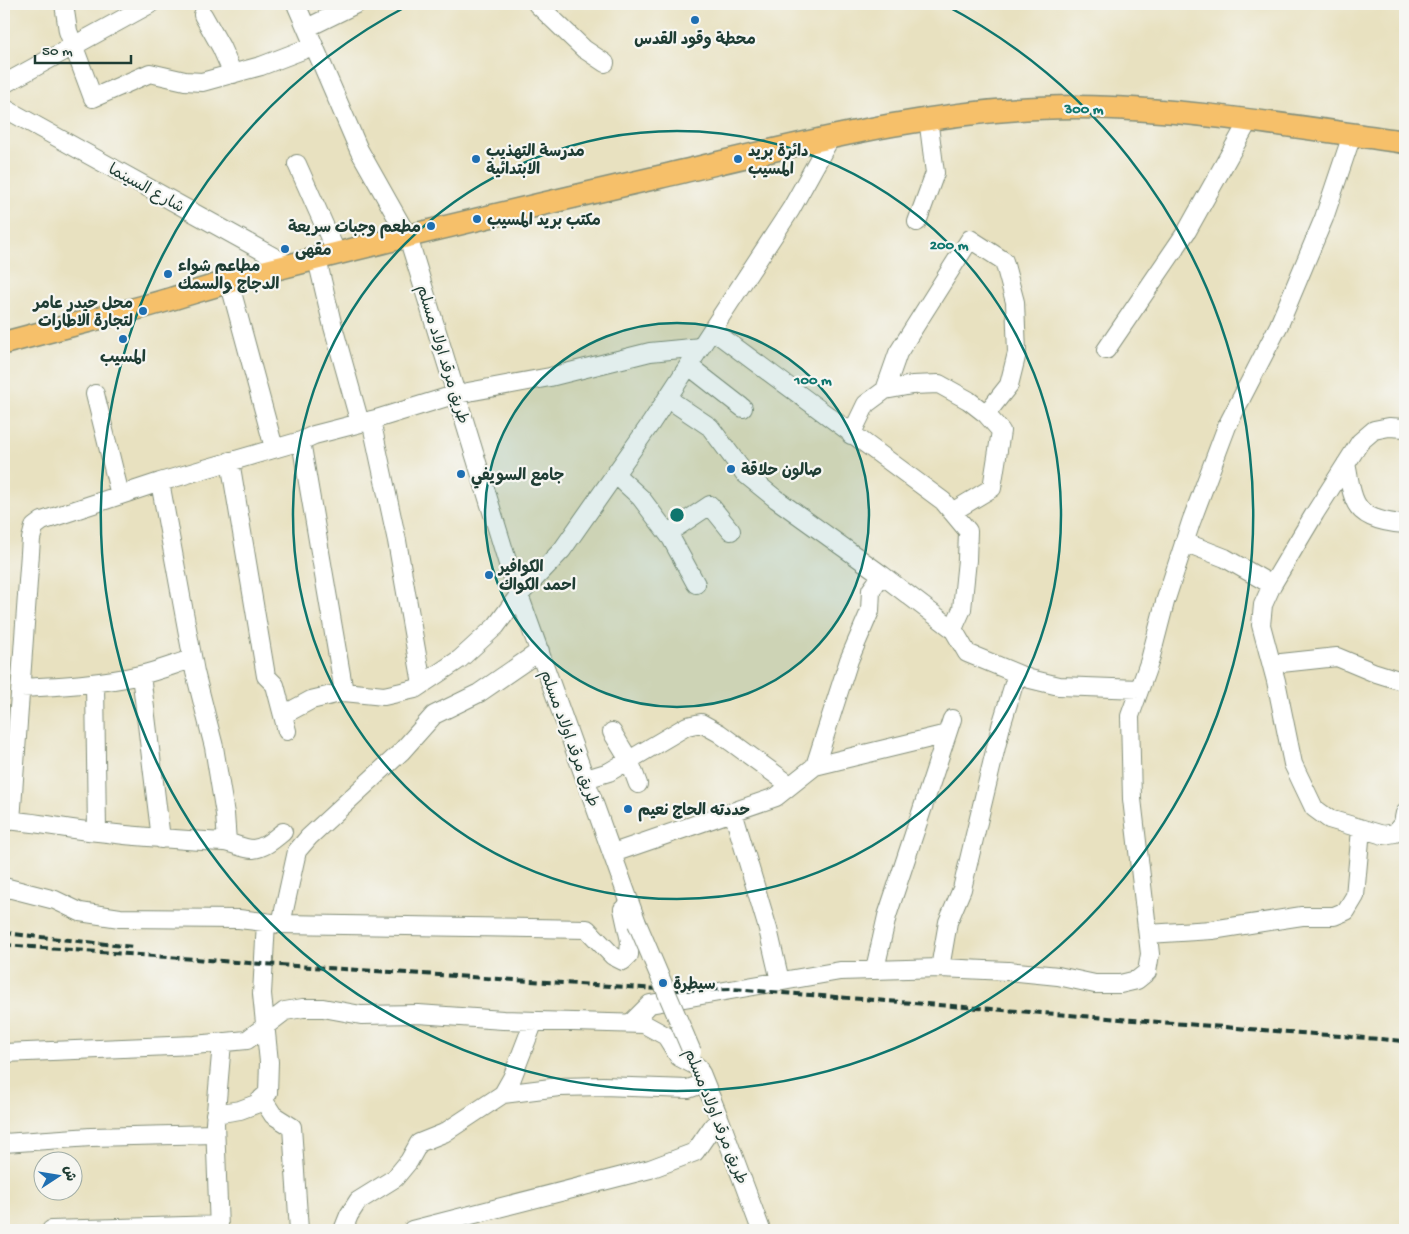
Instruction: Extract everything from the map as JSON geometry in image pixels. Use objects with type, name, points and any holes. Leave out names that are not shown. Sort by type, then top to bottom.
[{"type":"main road","points":[[4,343],[151,305],[229,281],[490,216],[831,137],[928,118],[993,111],[1075,107],[1143,110],[1248,120],[1405,142]]},
{"type":"street","points":[[64,4],[68,31],[93,98],[150,73],[185,81],[202,82],[261,66],[313,46]]},
{"type":"street","points":[[4,84],[150,4]]},
{"type":"street","name":"طريق مرقد اولاد مسلم","points":[[296,4],[358,150],[408,237],[509,567],[637,923],[699,1067],[761,1230]]},
{"type":"street","points":[[307,28],[356,4]]},
{"type":"street","points":[[537,4],[584,49],[605,63]]},
{"type":"street","points":[[203,15],[221,47],[233,74]]},
{"type":"street","name":"شارع السينما","points":[[4,108],[290,266]]},
{"type":"street","points":[[917,222],[935,173],[928,118]]},
{"type":"street","points":[[1106,350],[1187,230],[1248,120]]},
{"type":"street","points":[[631,1023],[650,1004],[840,971],[940,968],[1008,971],[1058,976],[1096,984],[1120,984],[1137,980],[1148,972],[1150,954],[1132,799],[1130,716],[1150,660],[1184,542],[1227,426],[1280,325],[1324,218],[1352,135]]},
{"type":"street","points":[[230,461],[266,676],[275,685],[285,723],[311,700],[344,692],[384,696],[415,689],[460,659],[496,626],[519,595],[562,550],[616,474],[791,209],[831,137]]},
{"type":"street","points":[[297,164],[327,256],[332,323],[366,422],[397,541],[422,684]]},
{"type":"street","points":[[885,390],[898,353],[970,239],[1004,261],[1015,302],[1017,353],[1009,385],[986,414]]},
{"type":"street","points":[[229,281],[274,448]]},
{"type":"street","points":[[712,330],[943,502],[968,531],[962,609],[953,630]]},
{"type":"street","points":[[283,832],[266,845],[254,849],[237,847],[227,842],[161,839],[8,820],[31,539],[34,527],[42,521],[160,482],[457,394],[550,377],[650,352],[701,347]]},
{"type":"street","points":[[688,366],[743,408]]},
{"type":"street","points":[[851,435],[866,404],[885,390],[912,384],[939,384],[968,400],[986,414],[1001,431],[992,488],[952,512]]},
{"type":"street","points":[[95,394],[120,495]]},
{"type":"street","points":[[667,398],[710,427],[745,474],[953,630],[967,653],[1030,679],[1059,686],[1139,689]]},
{"type":"street","points":[[1405,428],[1389,427],[1374,430],[1360,442],[1272,586],[1263,605],[1261,625],[1272,664],[1292,764],[1314,808],[1329,819],[1405,840]]},
{"type":"street","points":[[301,441],[344,692]]},
{"type":"street","points":[[1346,464],[1356,503],[1366,514],[1395,523],[1405,524]]},
{"type":"street","points":[[616,474],[641,498],[668,534],[696,584]]},
{"type":"street","points":[[160,482],[192,659],[214,747],[225,814],[227,842]]},
{"type":"street","points":[[668,534],[710,505],[731,531]]},
{"type":"street","points":[[1184,542],[1225,558],[1272,586]]},
{"type":"street","points":[[815,766],[849,660],[870,611],[871,590],[882,575]]},
{"type":"street","points":[[215,1114],[240,1110],[256,1104],[268,1092],[270,1062],[262,994],[273,923],[297,851],[309,837],[401,752],[434,715],[479,693],[540,651]]},
{"type":"street","points":[[1272,664],[1337,657],[1373,672],[1405,682]]},
{"type":"street","points":[[20,688],[68,686],[141,675],[192,659]]},
{"type":"street","points":[[940,968],[948,922],[962,889],[1001,726],[1017,674]]},
{"type":"street","points":[[141,675],[161,839]]},
{"type":"street","points":[[95,682],[97,832]]},
{"type":"street","points":[[586,778],[609,772],[687,726],[701,724],[719,733],[790,785]]},
{"type":"street","points":[[613,853],[776,796],[815,766],[950,726],[887,916],[875,969]]},
{"type":"street","points":[[612,732],[629,760],[638,784]]},
{"type":"street","points":[[733,812],[768,929],[780,981]]},
{"type":"street","points":[[1384,835],[1395,833],[1403,823],[1405,812]]},
{"type":"street","points":[[1148,934],[1212,930],[1302,916],[1334,916],[1346,910],[1355,896],[1361,829]]},
{"type":"street","points":[[4,887],[55,900],[80,912],[120,918],[239,919],[273,923],[587,929],[613,956],[623,960],[629,955],[630,941],[623,906],[623,880]]},
{"type":"street","points":[[4,1053],[194,1045],[247,1040],[285,1011],[303,1008],[323,1008],[362,1015],[418,1014],[503,1020],[644,1024],[666,1036],[679,1057],[699,1067],[688,1089],[603,1086],[559,1087],[503,1094],[444,1133],[419,1143],[409,1162],[395,1178],[358,1202],[342,1230]]},
{"type":"street","points":[[503,1094],[512,1078],[534,1020]]},
{"type":"street","points":[[51,1230],[219,1227],[215,1114],[222,1043]]},
{"type":"street","points":[[262,1098],[273,1115],[292,1127],[299,1230]]},
{"type":"street","points":[[412,1230],[650,1169],[695,1152],[713,1126],[720,1120]]},
{"type":"street","points":[[4,1143],[91,1137],[215,1134]]},
{"type":"railway","points":[[4,933],[133,947]]},
{"type":"railway","points":[[4,945],[263,964],[675,990],[732,989],[1405,1041]]},
{"type":"place","name":"محطة وقود القدس","points":[[695,20]]},
{"type":"place","name":"مدرسة التهذيب الابتدائية","points":[[476,159]]},
{"type":"place","name":"دائرة بريد المسيب","points":[[738,159]]},
{"type":"place","name":"مكتب بريد المسيب","points":[[477,219]]},
{"type":"place","name":"مطعم وجبات سريعة","points":[[431,226]]},
{"type":"place","name":"مقهى","points":[[285,249]]},
{"type":"place","name":"مطاعم شواء الدجاج والسمك","points":[[168,274]]},
{"type":"place","name":"محل حيدر عامر لتجارة الاطارات","points":[[143,311]]},
{"type":"place","name":"المسيب","points":[[123,339]]},
{"type":"place","name":"صالون حلاقة","points":[[731,469]]},
{"type":"place","name":"جامع السويفي","points":[[461,474]]},
{"type":"place","name":"الكوافير احمد الكواك","points":[[489,575]]},
{"type":"place","name":"حددته الحاج نعيم","points":[[628,809]]},
{"type":"place","name":"سيطرة","points":[[663,983]]}]
